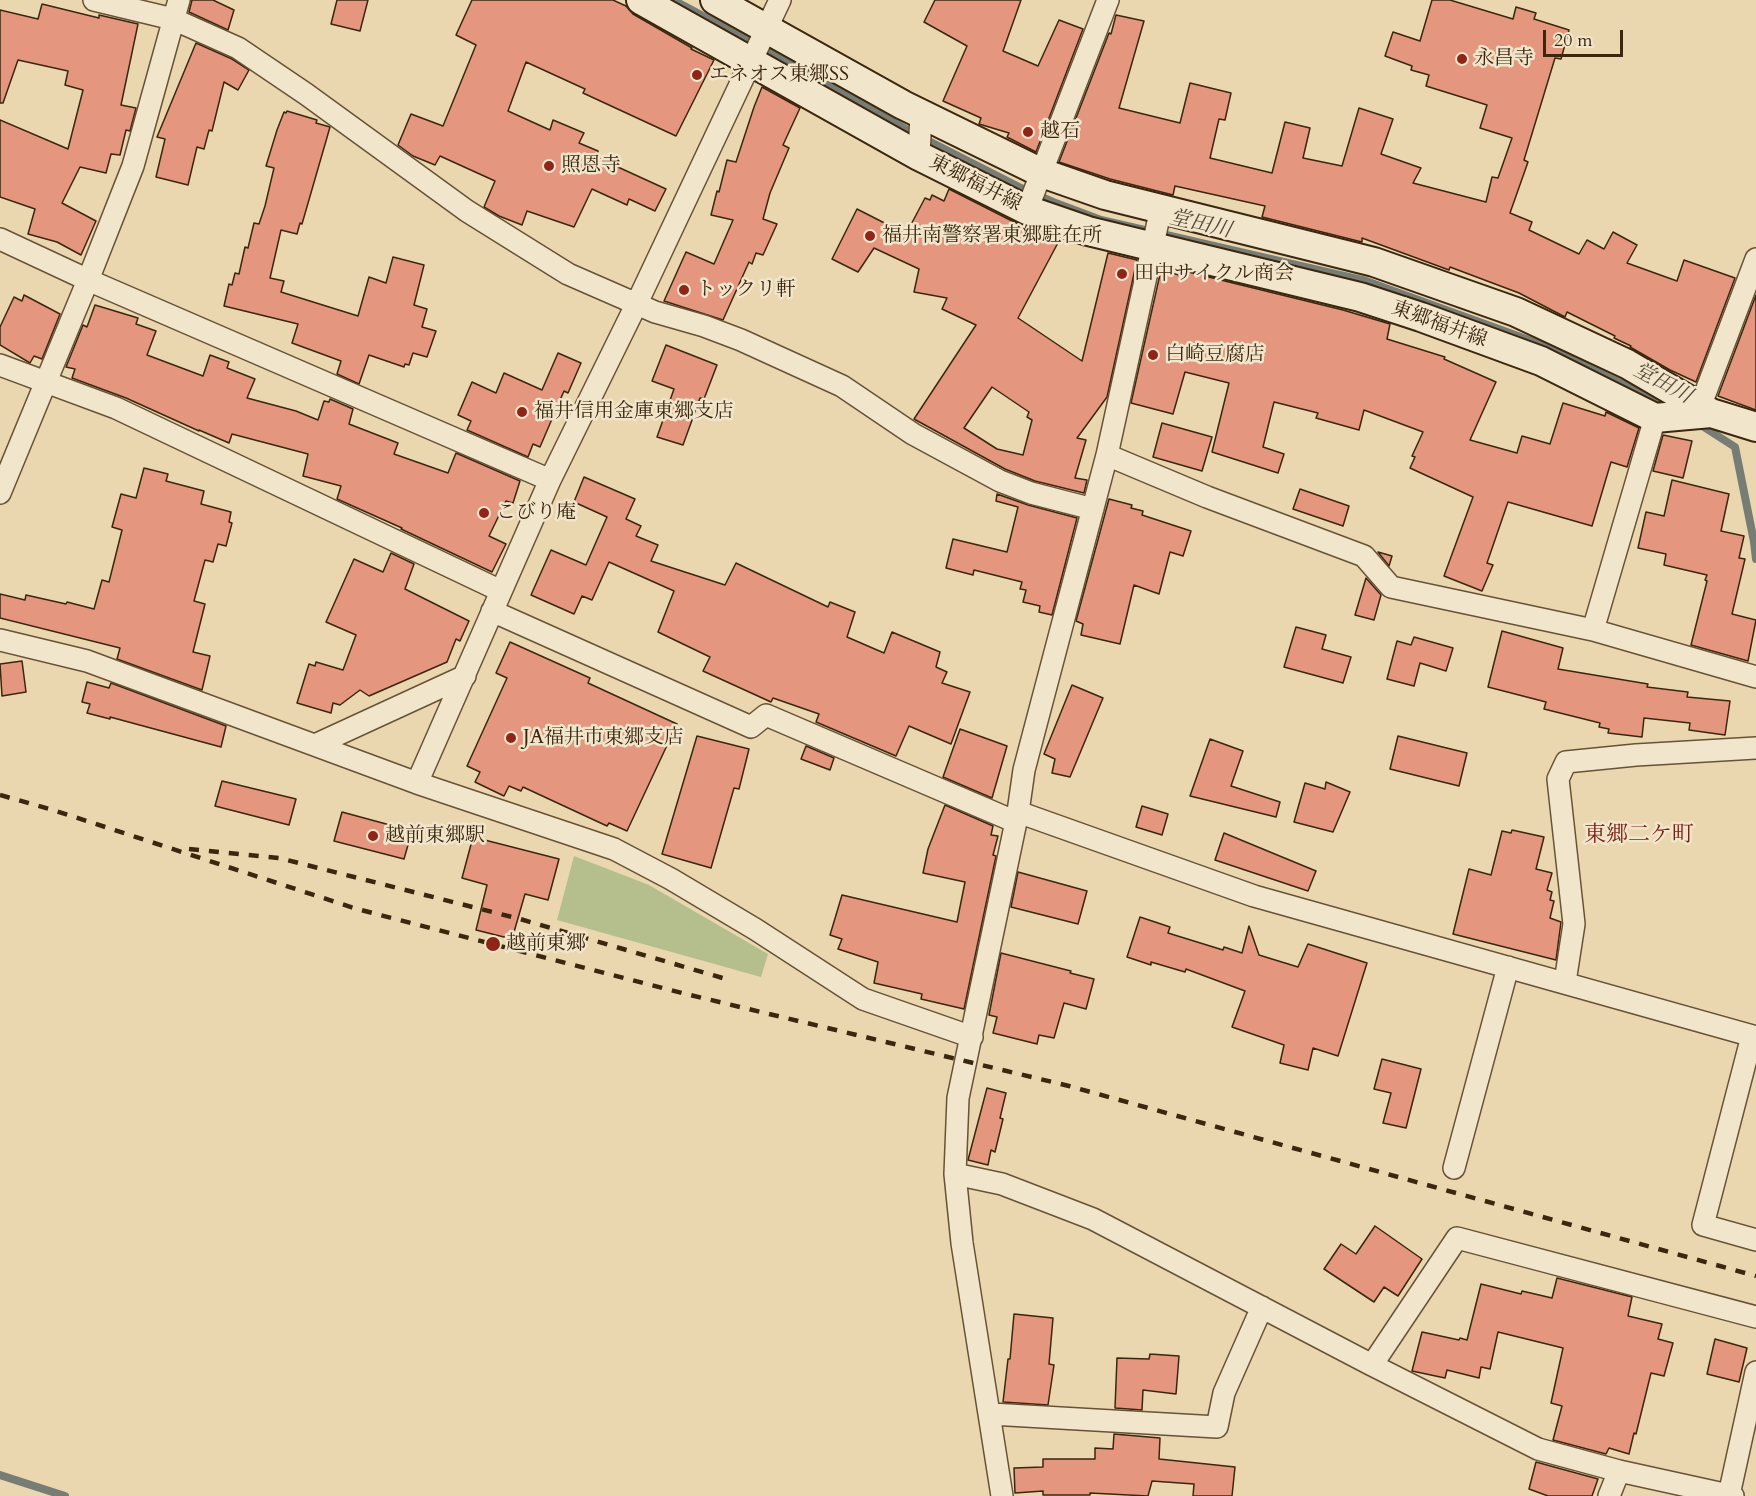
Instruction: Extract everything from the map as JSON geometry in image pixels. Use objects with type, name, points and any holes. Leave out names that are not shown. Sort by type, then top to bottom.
[{"type":"main road","name":"東郷福井線","points":[[641,0],[919,156],[1027,210],[1088,231],[1360,297],[1421,317],[1540,362],[1663,417],[1705,410]]},
{"type":"main road","name":"東郷福井線","points":[[715,0],[921,114],[1042,173],[1105,195],[1374,262],[1516,312],[1627,364],[1705,410],[1756,427]]},
{"type":"street","points":[[94,0],[176,10],[306,94],[466,211],[568,274],[655,312],[704,326],[741,340],[842,386],[913,434],[1000,481],[1031,493],[1093,509]]},
{"type":"street","points":[[417,783],[550,480],[637,303],[780,0]]},
{"type":"street","points":[[1027,210],[1108,0]]},
{"type":"street","points":[[0,493],[133,166],[176,10]]},
{"type":"street","points":[[919,156],[921,114]]},
{"type":"street","points":[[1002,1493],[962,1243],[956,1174],[958,1098],[1017,817],[1024,770],[1107,455],[1161,208]]},
{"type":"street","points":[[0,239],[88,280],[550,480]]},
{"type":"street","points":[[1705,410],[1756,259]]},
{"type":"street","points":[[0,365],[116,408],[752,727],[766,715],[1017,817],[1254,896],[1754,1037],[1702,1225],[1756,1240]]},
{"type":"street","points":[[1593,630],[1663,417]]},
{"type":"street","points":[[1107,455],[1207,497],[1364,556],[1391,587],[1593,630],[1756,676]]},
{"type":"street","points":[[0,640],[87,661],[417,783],[614,849],[755,928],[863,999],[972,1036]]},
{"type":"street","points":[[315,745],[465,676]]},
{"type":"street","points":[[1565,982],[1574,924],[1558,779],[1566,762],[1636,755],[1756,748]]},
{"type":"street","points":[[1454,1168],[1508,967]]},
{"type":"street","points":[[956,1174],[1002,1184],[1093,1219],[1538,1449],[1619,1471],[1731,1495],[1756,1372]]},
{"type":"street","points":[[1372,1365],[1457,1238],[1756,1317]]},
{"type":"street","points":[[991,1414],[1217,1427],[1224,1393],[1262,1307]]},
{"type":"street","points":[[1609,1496],[1619,1471]]},
{"type":"green space","points":[[574,856],[649,885],[768,954],[761,977],[557,920]]},
{"type":"building","points":[[192,0],[213,0],[234,10],[228,30],[189,12]]},
{"type":"building","points":[[337,0],[368,0],[360,31],[331,24]]},
{"type":"building","points":[[472,0],[613,0],[626,6],[633,14],[691,49],[714,60],[676,136],[583,93],[585,89],[526,62],[508,111],[550,130],[553,120],[584,133],[579,143],[598,151],[596,157],[666,189],[655,211],[629,199],[627,205],[592,189],[574,227],[527,211],[522,225],[484,207],[495,181],[440,156],[435,165],[413,156],[398,145],[411,114],[443,126],[476,45],[456,35]]},
{"type":"building","points":[[935,0],[1021,0],[1003,51],[1038,66],[1059,20],[1083,29],[1036,152],[1007,137],[1009,133],[979,124],[981,118],[943,101],[967,46],[924,22]]},
{"type":"building","points":[[1432,0],[1450,0],[1513,19],[1516,7],[1536,13],[1534,19],[1569,30],[1561,59],[1555,58],[1524,160],[1528,162],[1510,213],[1532,222],[1529,230],[1579,254],[1587,240],[1604,249],[1613,232],[1637,245],[1627,263],[1677,281],[1684,260],[1735,278],[1696,382],[1670,370],[1614,338],[1615,336],[1567,312],[1565,317],[1519,293],[1450,267],[1449,270],[1362,238],[1362,242],[1262,217],[1265,206],[1175,186],[1173,195],[1110,179],[1059,162],[1109,33],[1111,34],[1116,15],[1144,21],[1119,108],[1180,123],[1190,83],[1231,93],[1225,120],[1219,119],[1210,158],[1272,173],[1285,122],[1310,128],[1303,158],[1342,166],[1359,108],[1393,119],[1381,154],[1421,168],[1413,183],[1486,202],[1492,177],[1498,178],[1512,138],[1480,128],[1487,105],[1426,86],[1429,75],[1411,70],[1412,66],[1385,56],[1393,32],[1420,41]]},
{"type":"building","points":[[42,4],[99,18],[99,15],[138,24],[121,105],[136,108],[130,131],[126,130],[120,155],[111,154],[106,173],[80,167],[62,203],[96,221],[81,255],[57,242],[28,234],[35,209],[0,197],[0,120],[68,149],[83,90],[65,85],[68,71],[18,60],[3,103],[0,103],[0,10],[38,19]]},
{"type":"building","points":[[196,43],[232,59],[249,70],[238,90],[224,82],[212,131],[209,130],[204,149],[197,147],[188,185],[156,177],[165,139],[157,137]]},
{"type":"building","points":[[762,87],[800,108],[783,145],[789,148],[770,193],[763,219],[777,224],[763,255],[756,253],[752,264],[749,262],[723,320],[664,301],[686,252],[714,264],[733,220],[711,215],[717,191],[719,192],[727,160],[736,162]]},
{"type":"building","points":[[284,112],[317,120],[316,123],[330,127],[302,224],[300,223],[297,234],[281,230],[270,278],[284,281],[281,292],[358,316],[369,277],[386,283],[393,257],[424,265],[414,305],[427,309],[422,327],[436,331],[427,357],[413,353],[409,365],[405,364],[404,367],[369,355],[359,384],[337,374],[341,361],[292,343],[298,324],[224,306],[229,284],[232,285],[235,273],[239,274],[245,247],[248,248],[254,223],[259,224],[265,206],[274,168],[266,166],[277,130]]},
{"type":"building","points":[[949,189],[1020,225],[1060,239],[1018,318],[1082,361],[1108,253],[1137,260],[1107,397],[1077,438],[1086,440],[1075,478],[1087,480],[1084,493],[1035,481],[1005,469],[914,419],[976,325],[942,309],[947,298],[914,292],[919,269],[874,248],[858,272],[832,259],[857,209],[906,234],[925,198],[930,200],[932,195],[944,201]],"holes":[[[992,387],[1029,412],[1027,417],[1032,420],[1023,455],[997,449],[964,428]]]},
{"type":"building","points":[[1161,270],[1179,275],[1180,270],[1343,310],[1390,324],[1387,339],[1445,357],[1444,359],[1496,382],[1470,440],[1517,453],[1522,436],[1550,444],[1563,403],[1605,416],[1606,412],[1639,428],[1627,467],[1611,462],[1592,526],[1508,502],[1487,563],[1493,565],[1482,591],[1444,576],[1473,497],[1410,468],[1415,457],[1412,456],[1423,432],[1364,410],[1359,430],[1316,418],[1318,413],[1274,402],[1263,447],[1284,454],[1278,473],[1212,452],[1229,383],[1185,372],[1173,414],[1131,403]]},
{"type":"building","points":[[24,295],[60,314],[42,359],[34,356],[30,363],[0,345],[0,327],[14,297],[22,301]]},
{"type":"building","points":[[1756,295],[1756,410],[1718,396]]},
{"type":"building","points":[[95,305],[138,318],[136,324],[156,331],[147,355],[203,376],[210,355],[229,362],[227,368],[255,379],[247,398],[296,411],[318,420],[324,401],[329,402],[330,399],[353,409],[349,424],[398,443],[394,454],[448,473],[456,453],[520,481],[513,503],[506,501],[489,536],[506,544],[492,572],[337,499],[341,486],[303,476],[308,454],[232,434],[229,443],[126,398],[72,378],[75,369],[66,367],[83,325],[87,327]]},
{"type":"building","points":[[666,345],[717,365],[704,399],[700,398],[683,445],[657,437],[674,389],[652,381]]},
{"type":"building","points":[[558,353],[581,363],[568,393],[564,391],[540,447],[533,444],[528,457],[467,430],[471,421],[458,415],[472,382],[496,393],[504,373],[542,390]]},
{"type":"building","points":[[1162,423],[1212,437],[1202,471],[1153,457]]},
{"type":"building","points":[[1663,435],[1692,441],[1683,478],[1653,471]]},
{"type":"building","points":[[144,468],[168,474],[166,481],[204,491],[201,504],[231,512],[229,522],[232,523],[226,546],[218,544],[213,562],[205,560],[194,601],[205,604],[193,652],[210,656],[202,690],[117,659],[120,648],[0,618],[0,594],[25,600],[26,595],[94,609],[102,580],[109,582],[122,530],[112,527],[121,494],[136,498]]},
{"type":"building","points":[[584,477],[635,499],[626,519],[641,526],[636,536],[658,545],[651,561],[725,585],[736,563],[828,607],[830,602],[855,612],[847,637],[884,653],[892,632],[940,652],[936,667],[947,672],[942,683],[970,692],[951,744],[909,726],[896,756],[816,722],[819,714],[773,698],[771,702],[703,671],[710,657],[658,632],[674,591],[609,562],[592,600],[582,596],[574,614],[531,595],[551,550],[586,565],[607,517],[574,502]]},
{"type":"building","points":[[1672,480],[1729,494],[1721,531],[1744,536],[1739,558],[1745,559],[1732,614],[1756,620],[1748,661],[1691,645],[1707,575],[1664,565],[1666,554],[1638,548],[1646,512],[1664,516]]},
{"type":"building","points":[[1300,489],[1349,506],[1343,526],[1293,509]]},
{"type":"building","points":[[997,494],[1077,518],[1052,615],[1039,612],[1040,606],[1023,602],[1026,590],[1020,589],[1022,582],[974,570],[973,575],[946,568],[953,539],[1007,552],[1018,507],[996,501]]},
{"type":"building","points":[[1109,499],[1132,505],[1131,508],[1143,511],[1142,515],[1191,531],[1183,556],[1170,552],[1159,594],[1134,585],[1120,644],[1081,635],[1083,624],[1076,621]]},
{"type":"building","points":[[1378,552],[1392,556],[1389,566]]},
{"type":"building","points":[[391,553],[414,564],[405,589],[469,621],[460,641],[456,639],[447,662],[369,696],[360,690],[340,705],[333,703],[331,713],[297,703],[309,664],[315,666],[316,662],[343,670],[356,635],[326,622],[354,559],[383,572]]},
{"type":"building","points":[[1366,578],[1381,595],[1374,620],[1355,615]]},
{"type":"building","points":[[1296,627],[1326,635],[1322,649],[1351,657],[1343,683],[1284,667]]},
{"type":"building","points":[[1502,631],[1563,648],[1558,669],[1648,684],[1647,687],[1688,692],[1687,697],[1730,701],[1725,735],[1689,730],[1690,723],[1644,718],[1642,737],[1608,733],[1609,729],[1599,727],[1600,723],[1544,709],[1546,702],[1488,687]]},
{"type":"building","points":[[1414,637],[1453,648],[1446,671],[1420,663],[1414,686],[1387,679],[1397,641],[1411,645]]},
{"type":"building","points":[[510,642],[590,678],[588,683],[677,724],[627,831],[609,823],[607,826],[523,787],[521,791],[509,786],[504,796],[475,782],[480,772],[467,766],[507,678],[496,673]]},
{"type":"building","points":[[22,661],[26,692],[2,696],[0,664]]},
{"type":"building","points":[[87,682],[109,688],[111,683],[226,726],[221,747],[87,713],[90,704],[82,702]]},
{"type":"building","points":[[1072,685],[1103,698],[1070,777],[1052,773],[1055,759],[1044,754]]},
{"type":"building","points":[[960,729],[1007,746],[992,798],[943,777]]},
{"type":"building","points":[[697,736],[749,749],[739,789],[734,788],[711,868],[662,854]]},
{"type":"building","points":[[1398,736],[1467,753],[1459,786],[1390,769]]},
{"type":"building","points":[[1210,739],[1243,751],[1231,786],[1280,802],[1276,817],[1190,796]]},
{"type":"building","points":[[806,746],[834,758],[830,770],[801,759]]},
{"type":"building","points":[[222,781],[296,799],[289,825],[215,806]]},
{"type":"building","points":[[1326,782],[1350,792],[1333,832],[1294,822],[1305,783],[1325,789]]},
{"type":"building","points":[[945,805],[993,826],[991,835],[998,836],[993,855],[996,856],[964,1009],[921,999],[922,994],[874,983],[878,962],[838,949],[842,939],[830,935],[842,895],[957,922],[965,882],[923,873],[928,849]]},
{"type":"building","points":[[1142,806],[1168,814],[1162,835],[1136,827]]},
{"type":"building","name":"越前東郷駅","points":[[342,812],[412,831],[404,859],[334,841]]},
{"type":"building","points":[[1512,830],[1544,837],[1536,869],[1552,873],[1547,890],[1552,892],[1550,900],[1554,901],[1550,918],[1561,922],[1556,960],[1453,934],[1469,869],[1491,875],[1502,831],[1511,833]]},
{"type":"building","points":[[1224,833],[1316,871],[1308,891],[1215,860]]},
{"type":"building","points":[[473,837],[559,859],[548,900],[525,894],[512,939],[476,930],[487,885],[462,878]]},
{"type":"building","points":[[1018,872],[1087,891],[1078,924],[1011,907]]},
{"type":"building","points":[[1140,917],[1170,927],[1168,933],[1223,950],[1224,947],[1242,953],[1249,926],[1259,955],[1298,967],[1308,944],[1367,963],[1338,1056],[1313,1048],[1308,1070],[1280,1063],[1284,1045],[1232,1027],[1245,991],[1186,969],[1185,972],[1127,957]]},
{"type":"building","points":[[1001,953],[1094,979],[1086,1009],[1064,1003],[1054,1038],[1039,1035],[1037,1044],[993,1033],[997,1017],[989,1015]]},
{"type":"building","points":[[1382,1059],[1421,1069],[1406,1128],[1383,1123],[1391,1093],[1374,1089]]},
{"type":"building","points":[[987,1088],[1006,1093],[1000,1118],[1003,1119],[995,1152],[991,1150],[988,1165],[968,1160]]},
{"type":"building","points":[[1375,1226],[1422,1259],[1398,1296],[1384,1287],[1374,1302],[1324,1269],[1341,1244],[1356,1254]]},
{"type":"building","points":[[1557,1278],[1632,1297],[1628,1316],[1662,1324],[1658,1339],[1673,1343],[1664,1376],[1651,1373],[1629,1454],[1609,1448],[1606,1454],[1553,1440],[1562,1406],[1551,1403],[1563,1348],[1498,1332],[1490,1369],[1481,1367],[1479,1378],[1447,1370],[1445,1378],[1412,1371],[1422,1332],[1467,1340],[1481,1284],[1521,1294],[1522,1291],[1552,1298]]},
{"type":"building","points":[[1014,1314],[1053,1318],[1049,1364],[1054,1365],[1048,1405],[1003,1402]]},
{"type":"building","points":[[1715,1339],[1747,1348],[1739,1382],[1707,1374]]},
{"type":"building","points":[[1150,1354],[1179,1356],[1176,1394],[1143,1390],[1142,1410],[1115,1408],[1117,1358],[1149,1359]]},
{"type":"building","points":[[1114,1434],[1160,1438],[1159,1459],[1235,1467],[1232,1496],[1193,1496],[1194,1484],[1152,1481],[1148,1496],[1090,1493],[1090,1495],[1043,1495],[1043,1491],[1015,1493],[1014,1468],[1043,1467],[1043,1459],[1095,1459],[1095,1448],[1113,1449]]},
{"type":"building","points":[[1536,1462],[1598,1479],[1592,1496],[1548,1496],[1529,1489]]},
{"type":"waterway","name":"堂田川","points":[[673,0],[789,62],[909,131],[1053,202],[1101,220],[1366,281],[1540,344],[1672,408]]},
{"type":"waterway","points":[[1696,422],[1735,447],[1756,559]]},
{"type":"waterway","points":[[0,1475],[65,1496]]},
{"type":"railway","points":[[0,795],[53,810],[357,909],[686,994],[1069,1086],[1756,1276]]},
{"type":"railway","points":[[189,849],[279,858],[520,919],[726,979]]},
{"type":"place","name":"永昌寺","points":[[1462,59]]},
{"type":"place","name":"エネオス東郷SS","points":[[697,75]]},
{"type":"place","name":"越石","points":[[1028,132]]},
{"type":"place","name":"照恩寺","points":[[549,166]]},
{"type":"place","name":"福井南警察署東郷駐在所","points":[[870,236]]},
{"type":"place","name":"田中サイクル商会","points":[[1122,274]]},
{"type":"place","name":"トックリ軒","points":[[684,290]]},
{"type":"place","name":"白崎豆腐店","points":[[1153,355]]},
{"type":"place","name":"福井信用金庫東郷支店","points":[[522,412]]},
{"type":"place","name":"こびり庵","points":[[484,513]]},
{"type":"place","name":"JA福井市東郷支店","points":[[511,738]]},
{"type":"place","name":"越前東郷駅","points":[[373,836]]},
{"type":"place","name":"越前東郷","points":[[493,944]]},
{"type":"district","name":"東郷二ケ町","points":[[1639,836]]}]
